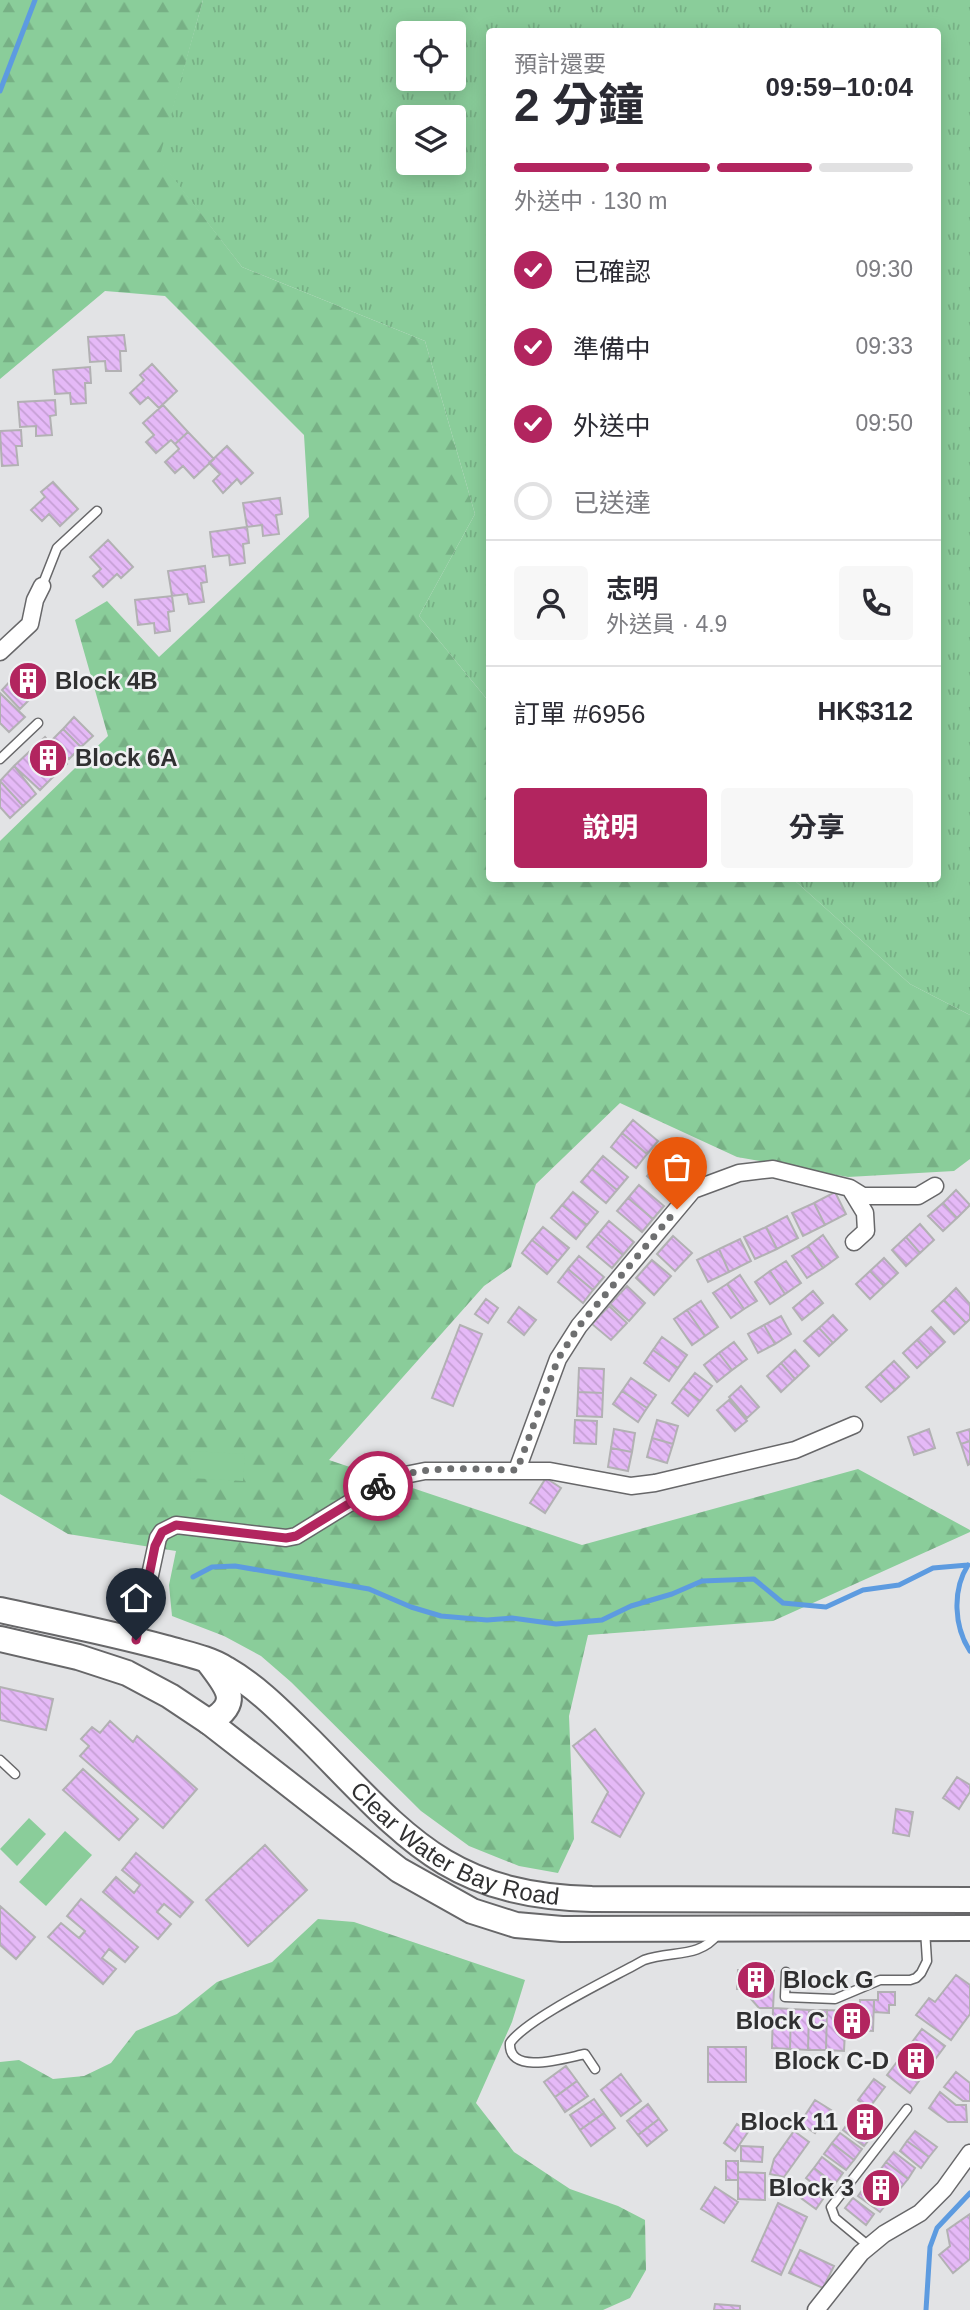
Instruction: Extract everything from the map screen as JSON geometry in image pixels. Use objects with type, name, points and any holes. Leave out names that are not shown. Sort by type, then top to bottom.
[{"type":"main road","name":"Clear Water Bay Road","points":[[0,1610],[136,1640],[225,1668],[267,1697],[412,1841],[451,1867],[492,1885],[518,1892],[564,1898],[970,1900]]},
{"type":"main road","name":"Clear Water Bay Road","points":[[0,1639],[78,1657],[127,1673],[170,1696],[209,1722],[399,1870],[472,1911],[516,1925],[721,1930],[970,1928]]},
{"type":"main road","points":[[207,1661],[229,1689],[230,1699],[221,1715],[209,1722]]},
{"type":"street","points":[[0,652],[30,624],[35,600],[42,586]]},
{"type":"street","points":[[517,1470],[556,1363],[572,1337],[693,1190],[739,1173],[773,1170],[850,1188],[863,1196],[918,1196],[935,1186]]},
{"type":"street","points":[[850,1188],[865,1213],[866,1231],[854,1242]]},
{"type":"street","points":[[136,1640],[158,1538],[162,1532],[176,1525],[286,1538],[296,1536],[390,1478],[425,1471],[550,1471],[631,1486],[655,1483],[794,1450],[855,1425]]},
{"type":"street","points":[[816,2310],[861,2253],[884,2234],[920,2213],[968,2160]]},
{"type":"lane","points":[[42,586],[57,548],[97,511]]},
{"type":"lane","points":[[0,759],[38,723]]},
{"type":"lane","points":[[0,1760],[15,1774]]},
{"type":"lane","points":[[786,1972],[785,1997],[835,1999],[880,1980],[910,1980],[925,1968],[925,1927]]},
{"type":"lane","points":[[595,2069],[585,2054],[543,2062],[519,2061],[513,2058],[510,2043],[520,2031],[644,1959],[659,1954],[697,1950],[710,1945],[721,1930]]},
{"type":"lane","points":[[870,2247],[835,2218],[831,2207],[907,2109]]},
{"type":"green space","points":[[0,0],[203,0],[159,159],[242,267],[425,341],[475,514],[419,616],[486,698],[486,882],[796,882],[910,984],[970,1015],[970,1159],[954,1171],[848,1177],[737,1157],[620,1103],[536,1184],[511,1267],[484,1286],[329,1460],[582,1545],[858,1469],[970,1530],[773,1621],[588,1635],[569,1716],[574,1839],[558,1873],[519,1866],[469,1846],[421,1811],[291,1682],[261,1656],[224,1636],[172,1616],[169,1585],[176,1551],[68,1534],[0,1494],[0,841],[108,736],[75,620],[107,601],[159,657],[309,517],[304,435],[165,296],[105,291],[0,379]]},
{"type":"green space","points":[[203,0],[970,0],[970,1015],[910,984],[796,882],[941,882],[941,28],[486,28],[486,698],[419,616],[475,514],[425,341],[242,267],[158,159]]},
{"type":"green space","points":[[191,1451],[245,1454],[243,1481],[190,1478]]},
{"type":"green space","points":[[29,1818],[46,1834],[17,1866],[0,1849]]},
{"type":"green space","points":[[65,1831],[92,1855],[46,1906],[19,1882]]},
{"type":"green space","points":[[318,1919],[354,1922],[525,1980],[512,2022],[476,2103],[514,2152],[570,2189],[618,2206],[645,2220],[646,2270],[630,2298],[603,2310],[0,2310],[0,2062],[19,2060],[53,2079],[84,2076],[111,2063],[136,2031],[177,2014],[217,1982],[272,1962]]},
{"type":"building","points":[[124,335],[126,351],[120,351],[121,371],[106,371],[105,361],[90,362],[88,337]]},
{"type":"building","points":[[152,364],[177,391],[159,408],[148,397],[140,404],[130,393],[144,380],[140,375]]},
{"type":"building","points":[[90,367],[91,383],[85,383],[86,403],[71,404],[70,393],[55,394],[53,370]]},
{"type":"building","points":[[55,400],[56,415],[50,416],[52,435],[36,436],[36,426],[20,427],[18,402]]},
{"type":"building","points":[[163,405],[188,432],[175,444],[171,440],[156,453],[146,442],[154,435],[143,423]]},
{"type":"building","points":[[21,430],[22,446],[16,446],[18,465],[2,466],[0,431]]},
{"type":"building","points":[[188,432],[214,459],[194,478],[183,466],[175,473],[165,462],[179,449],[175,444]]},
{"type":"building","points":[[227,446],[253,473],[241,484],[237,479],[223,493],[213,481],[220,474],[209,463]]},
{"type":"building","points":[[53,482],[78,509],[60,526],[49,514],[42,521],[31,510],[45,497],[41,492]]},
{"type":"building","points":[[280,498],[282,514],[276,515],[279,534],[263,536],[262,525],[247,527],[243,503]]},
{"type":"building","points":[[247,527],[249,543],[243,544],[245,563],[230,565],[229,555],[213,557],[210,532]]},
{"type":"building","points":[[108,540],[133,567],[121,578],[117,574],[103,587],[93,576],[101,569],[90,557]]},
{"type":"building","points":[[205,566],[207,582],[201,583],[204,602],[189,604],[187,594],[172,596],[168,571]]},
{"type":"building","points":[[172,596],[174,611],[168,612],[170,631],[155,633],[154,623],[138,625],[135,600]]},
{"type":"building","name":"Block 4B","points":[[25,666],[43,685],[32,697],[13,678]]},
{"type":"building","points":[[13,678],[32,697],[20,709],[2,690]]},
{"type":"building","points":[[0,693],[25,717],[9,732],[0,723]]},
{"type":"building","points":[[74,717],[93,736],[81,747],[63,729]]},
{"type":"building","points":[[63,729],[81,747],[69,759],[51,741]]},
{"type":"building","name":"Block 6A","points":[[45,737],[67,764],[53,777],[29,752]]},
{"type":"building","points":[[29,752],[53,777],[40,790],[14,766]]},
{"type":"building","points":[[14,766],[36,794],[23,806],[0,781]]},
{"type":"building","points":[[0,781],[23,806],[10,818],[0,807]]},
{"type":"building","points":[[633,1120],[658,1141],[647,1154],[622,1133]]},
{"type":"building","points":[[622,1133],[647,1154],[636,1168],[611,1147]]},
{"type":"building","points":[[668,1150],[693,1170],[683,1183],[658,1162]]},
{"type":"building","points":[[603,1156],[628,1177],[617,1190],[592,1169]]},
{"type":"building","points":[[658,1162],[683,1183],[672,1197],[647,1176]]},
{"type":"building","points":[[592,1169],[617,1190],[606,1203],[581,1182]]},
{"type":"building","points":[[639,1185],[664,1206],[653,1219],[628,1198]]},
{"type":"building","points":[[956,1190],[970,1205],[957,1218],[943,1203]]},
{"type":"building","points":[[573,1192],[598,1212],[587,1225],[562,1205]]},
{"type":"building","points":[[835,1192],[846,1214],[825,1225],[814,1203]]},
{"type":"building","points":[[628,1198],[653,1219],[642,1232],[617,1211]]},
{"type":"building","points":[[814,1203],[825,1225],[803,1236],[792,1213]]},
{"type":"building","points":[[943,1203],[957,1218],[943,1231],[928,1216]]},
{"type":"building","points":[[562,1205],[587,1225],[576,1239],[551,1218]]},
{"type":"building","points":[[787,1216],[798,1238],[777,1249],[766,1227]]},
{"type":"building","points":[[609,1221],[634,1242],[623,1255],[598,1234]]},
{"type":"building","points":[[920,1224],[934,1240],[920,1253],[906,1237]]},
{"type":"building","points":[[543,1227],[569,1248],[558,1261],[532,1240]]},
{"type":"building","points":[[766,1227],[777,1249],[755,1259],[744,1237]]},
{"type":"building","points":[[598,1234],[623,1255],[612,1268],[587,1247]]},
{"type":"building","points":[[823,1235],[838,1257],[823,1268],[808,1246]]},
{"type":"building","points":[[673,1236],[692,1253],[675,1271],[657,1254]]},
{"type":"building","points":[[906,1237],[920,1253],[906,1266],[892,1250]]},
{"type":"building","points":[[740,1239],[751,1261],[729,1272],[719,1249]]},
{"type":"building","points":[[532,1240],[558,1261],[547,1274],[522,1253]]},
{"type":"building","points":[[808,1246],[823,1268],[807,1278],[792,1256]]},
{"type":"building","points":[[719,1249],[729,1272],[708,1282],[697,1260]]},
{"type":"building","points":[[579,1256],[604,1277],[593,1290],[568,1269]]},
{"type":"building","points":[[884,1258],[898,1273],[884,1286],[870,1271]]},
{"type":"building","points":[[652,1260],[671,1276],[654,1295],[636,1278]]},
{"type":"building","points":[[786,1261],[801,1283],[785,1294],[770,1271]]},
{"type":"building","points":[[568,1269],[593,1290],[583,1303],[558,1282]]},
{"type":"building","points":[[770,1271],[785,1294],[770,1304],[755,1282]]},
{"type":"building","points":[[870,1271],[884,1286],[870,1299],[856,1284]]},
{"type":"building","points":[[740,1275],[757,1301],[744,1309],[727,1284]]},
{"type":"building","points":[[727,1284],[744,1309],[731,1318],[713,1293]]},
{"type":"building","points":[[627,1286],[645,1303],[629,1321],[610,1304]]},
{"type":"building","points":[[956,1288],[970,1304],[970,1319],[966,1323],[944,1300]]},
{"type":"building","points":[[813,1291],[823,1303],[802,1320],[793,1308]]},
{"type":"building","points":[[486,1299],[498,1308],[488,1323],[475,1314]]},
{"type":"building","points":[[944,1300],[966,1323],[954,1334],[932,1311]]},
{"type":"building","points":[[701,1301],[718,1327],[705,1336],[687,1310]]},
{"type":"building","points":[[609,1306],[627,1323],[611,1340],[592,1324]]},
{"type":"building","points":[[519,1307],[536,1320],[524,1335],[508,1322]]},
{"type":"building","points":[[687,1310],[705,1336],[692,1345],[674,1319]]},
{"type":"building","points":[[833,1315],[847,1330],[833,1343],[819,1328]]},
{"type":"building","points":[[781,1316],[791,1334],[775,1344],[764,1325]]},
{"type":"building","points":[[460,1325],[482,1334],[453,1406],[432,1398]]},
{"type":"building","points":[[764,1325],[775,1344],[758,1353],[748,1334]]},
{"type":"building","points":[[931,1327],[945,1342],[931,1355],[917,1340]]},
{"type":"building","points":[[819,1328],[833,1343],[819,1356],[804,1341]]},
{"type":"building","points":[[662,1337],[687,1355],[678,1368],[653,1350]]},
{"type":"building","points":[[917,1340],[931,1355],[917,1368],[903,1353]]},
{"type":"building","points":[[734,1342],[747,1359],[732,1370],[719,1353]]},
{"type":"building","points":[[653,1350],[678,1368],[669,1381],[644,1363]]},
{"type":"building","points":[[795,1350],[809,1366],[795,1379],[781,1363]]},
{"type":"building","points":[[719,1353],[732,1370],[717,1382],[704,1365]]},
{"type":"building","points":[[894,1361],[909,1377],[895,1390],[880,1374]]},
{"type":"building","points":[[781,1363],[795,1379],[781,1392],[767,1376]]},
{"type":"building","points":[[579,1368],[604,1369],[603,1393],[578,1392]]},
{"type":"building","points":[[695,1373],[712,1386],[700,1401],[683,1388]]},
{"type":"building","points":[[880,1374],[895,1390],[881,1402],[866,1387]]},
{"type":"building","points":[[631,1378],[656,1395],[647,1408],[622,1391]]},
{"type":"building","points":[[741,1386],[759,1407],[747,1418],[729,1397]]},
{"type":"building","points":[[683,1388],[700,1401],[688,1416],[672,1403]]},
{"type":"building","points":[[622,1391],[647,1408],[638,1422],[613,1404]]},
{"type":"building","points":[[578,1392],[603,1393],[602,1417],[577,1416]]},
{"type":"building","points":[[729,1400],[747,1421],[735,1431],[717,1410]]},
{"type":"building","points":[[575,1420],[597,1421],[596,1444],[574,1443]]},
{"type":"building","points":[[657,1420],[678,1426],[673,1444],[652,1438]]},
{"type":"building","points":[[614,1429],[635,1433],[632,1452],[611,1448]]},
{"type":"building","points":[[929,1429],[935,1448],[914,1455],[908,1437]]},
{"type":"building","points":[[970,1429],[970,1441],[961,1444],[957,1433]]},
{"type":"building","points":[[652,1438],[673,1444],[667,1463],[647,1457]]},
{"type":"building","points":[[970,1441],[970,1464],[968,1465],[961,1444]]},
{"type":"building","points":[[611,1448],[632,1452],[628,1471],[608,1467]]},
{"type":"building","points":[[546,1478],[561,1488],[545,1513],[530,1503]]},
{"type":"building","points":[[0,1687],[53,1699],[46,1730],[0,1720]]},
{"type":"building","points":[[110,1721],[133,1742],[137,1736],[197,1789],[163,1828],[80,1756],[89,1746],[81,1739],[92,1727],[100,1733]]},
{"type":"building","points":[[595,1729],[644,1793],[620,1837],[592,1822],[608,1792],[573,1746]]},
{"type":"building","points":[[83,1769],[138,1819],[119,1840],[63,1790]]},
{"type":"building","points":[[957,1777],[970,1785],[970,1792],[959,1809],[943,1798]]},
{"type":"building","points":[[896,1809],[913,1812],[909,1836],[893,1833]]},
{"type":"building","points":[[265,1845],[307,1890],[248,1946],[206,1900]]},
{"type":"building","points":[[136,1853],[193,1902],[180,1917],[164,1904],[157,1912],[171,1924],[158,1939],[103,1892],[116,1877],[134,1893],[140,1885],[122,1870]]},
{"type":"building","points":[[81,1899],[138,1947],[125,1962],[109,1949],[102,1958],[116,1969],[103,1984],[48,1937],[61,1923],[79,1938],[85,1931],[67,1916]]},
{"type":"building","points":[[0,1906],[35,1937],[16,1959],[0,1945]]},
{"type":"building","name":"Block G","points":[[738,1970],[774,1971],[774,1990],[737,1989]]},
{"type":"building","points":[[956,1975],[970,1985],[970,2014],[951,2040],[916,2015],[929,1998],[935,2002]]},
{"type":"building","points":[[751,1989],[774,1990],[773,2008],[759,2008],[751,1999]]},
{"type":"building","points":[[878,1992],[895,1992],[895,2005],[889,2005],[889,2013],[874,2012],[874,2000],[878,2000]]},
{"type":"building","points":[[860,2000],[874,2000],[873,2031],[859,2030]]},
{"type":"building","name":"Block C","points":[[846,2005],[860,2005],[859,2036],[845,2036]]},
{"type":"building","points":[[773,2008],[791,2009],[790,2049],[772,2048]]},
{"type":"building","points":[[791,2009],[809,2010],[808,2050],[790,2049]]},
{"type":"building","points":[[809,2010],[827,2010],[826,2050],[808,2050]]},
{"type":"building","points":[[827,2010],[846,2011],[844,2051],[826,2050]]},
{"type":"building","name":"Block C-D","points":[[922,2029],[945,2046],[910,2093],[887,2075]]},
{"type":"building","points":[[708,2047],[746,2047],[746,2082],[708,2082]]},
{"type":"building","points":[[566,2066],[577,2081],[555,2097],[544,2082]]},
{"type":"building","points":[[956,2072],[970,2083],[970,2101],[963,2101],[944,2087]]},
{"type":"building","points":[[621,2074],[641,2101],[621,2116],[601,2090]]},
{"type":"building","points":[[874,2079],[885,2087],[869,2108],[858,2100]]},
{"type":"building","points":[[577,2081],[588,2096],[565,2112],[555,2097]]},
{"type":"building","points":[[940,2092],[956,2105],[966,2105],[967,2122],[948,2122],[929,2108]]},
{"type":"building","points":[[594,2099],[604,2113],[580,2130],[570,2115]]},
{"type":"building","points":[[815,2100],[831,2110],[815,2133],[800,2123]]},
{"type":"building","points":[[648,2104],[659,2119],[638,2135],[627,2121]]},
{"type":"building","name":"Block 11","points":[[858,2109],[880,2125],[872,2136],[851,2119]]},
{"type":"building","points":[[604,2113],[615,2128],[591,2146],[580,2130]]},
{"type":"building","points":[[659,2119],[667,2130],[647,2146],[638,2135]]},
{"type":"building","points":[[851,2119],[872,2136],[864,2146],[843,2130]]},
{"type":"building","points":[[737,2124],[748,2132],[735,2151],[724,2143]]},
{"type":"building","points":[[794,2131],[809,2142],[784,2177],[770,2174],[774,2159]]},
{"type":"building","points":[[915,2131],[937,2147],[929,2157],[907,2141]]},
{"type":"building","points":[[840,2133],[862,2149],[854,2160],[832,2143]]},
{"type":"building","points":[[907,2141],[929,2157],[921,2168],[900,2151]]},
{"type":"building","points":[[832,2143],[854,2160],[846,2170],[824,2154]]},
{"type":"building","points":[[741,2146],[763,2147],[762,2162],[741,2161]]},
{"type":"building","points":[[894,2152],[915,2168],[908,2179],[886,2162]]},
{"type":"building","points":[[822,2157],[843,2173],[835,2184],[814,2168]]},
{"type":"building","points":[[726,2161],[738,2161],[738,2180],[726,2180]]},
{"type":"building","points":[[886,2162],[908,2179],[900,2189],[878,2173]]},
{"type":"building","points":[[814,2168],[835,2184],[827,2195],[806,2178]]},
{"type":"building","points":[[738,2172],[765,2173],[765,2200],[738,2199]]},
{"type":"building","name":"Block 3","points":[[874,2175],[896,2191],[888,2202],[866,2185]]},
{"type":"building","points":[[802,2183],[823,2199],[816,2209],[794,2193]]},
{"type":"building","points":[[866,2185],[888,2202],[880,2212],[858,2196]]},
{"type":"building","points":[[715,2187],[738,2202],[724,2223],[701,2209]]},
{"type":"building","points":[[853,2198],[874,2214],[866,2225],[845,2208]]},
{"type":"building","points":[[778,2203],[807,2217],[781,2275],[752,2261]]},
{"type":"building","points":[[970,2214],[970,2259],[953,2273],[939,2255],[950,2246],[947,2230]]},
{"type":"building","points":[[800,2250],[834,2266],[823,2288],[789,2273]]},
{"type":"building","points":[[715,2304],[740,2306],[740,2310],[714,2310]]},
{"type":"waterway","points":[[0,91],[35,0]]},
{"type":"waterway","points":[[968,1565],[959,1586],[957,1608],[961,1631],[970,1651]]},
{"type":"waterway","points":[[193,1577],[212,1567],[235,1566],[369,1589],[411,1607],[441,1616],[487,1620],[512,1618],[556,1624],[602,1620],[631,1606],[672,1594],[702,1581],[754,1579],[783,1603],[826,1607],[863,1590],[899,1585],[933,1568],[968,1565]]},
{"type":"waterway","points":[[926,2310],[930,2247],[937,2228],[970,2193]]},
{"type":"way so far","points":[[378,1486],[390,1478],[425,1471],[517,1470],[558,1359],[579,1326],[677,1209]]},
{"type":"place","name":"Block 4B","points":[[28,681]]},
{"type":"place","name":"Block 6A","points":[[48,758]]},
{"type":"place","name":"Block G","points":[[756,1980]]},
{"type":"place","name":"Block C","points":[[852,2021]]},
{"type":"place","name":"Block C-D","points":[[916,2061]]},
{"type":"place","name":"Block 11","points":[[865,2122]]},
{"type":"place","name":"Block 3","points":[[881,2188]]},
{"type":"route","points":[[136,1640],[155,1546],[162,1532],[176,1525],[275,1537],[296,1536],[378,1486]]}]
